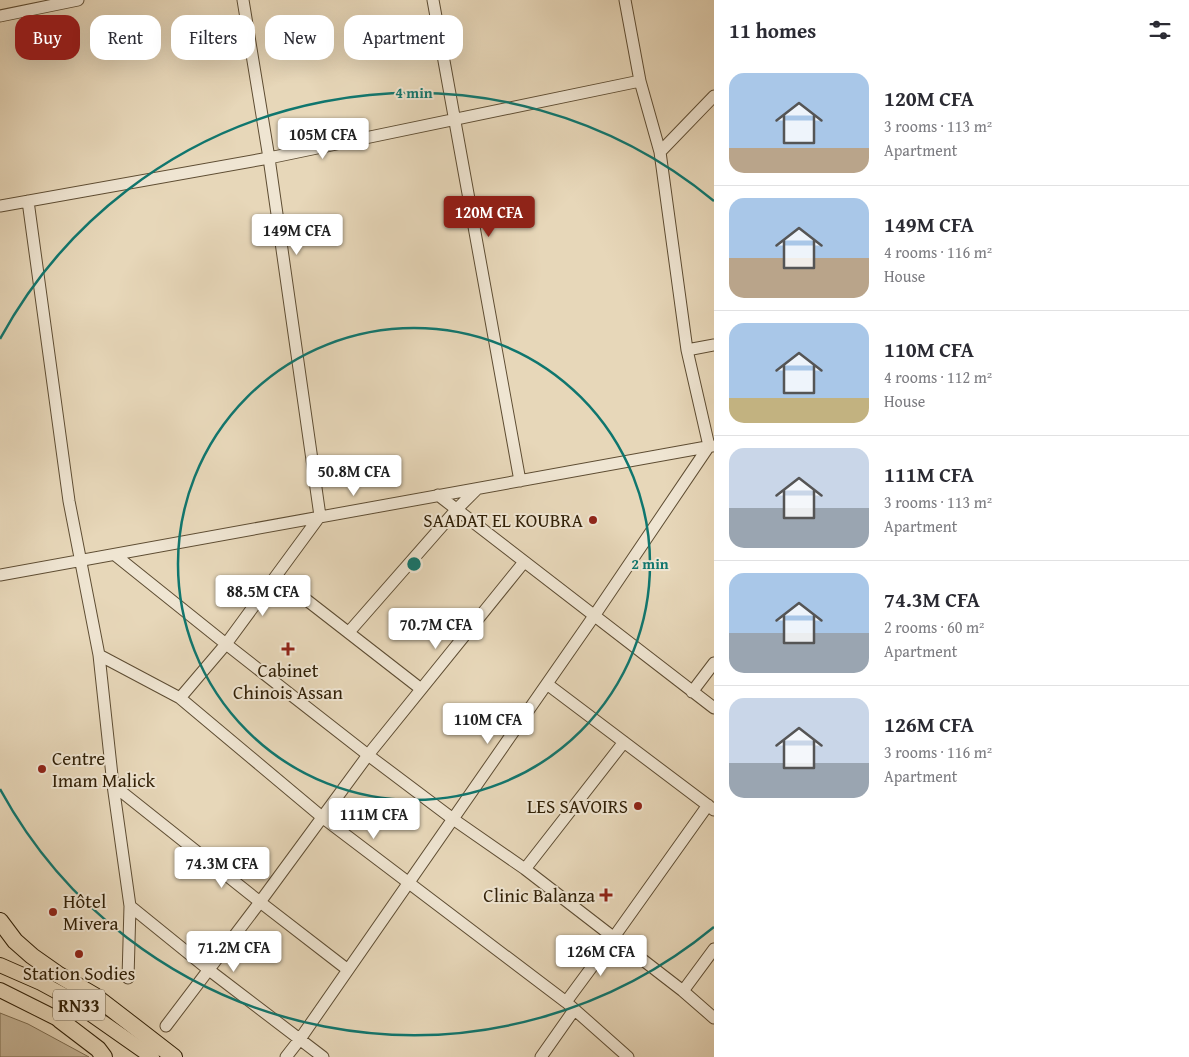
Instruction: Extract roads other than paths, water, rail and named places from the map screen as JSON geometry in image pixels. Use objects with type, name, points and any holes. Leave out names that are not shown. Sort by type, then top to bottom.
[{"type":"highway","points":[[0,921],[15,940],[32,956],[94,996],[174,1057]]},
{"type":"highway","points":[[60,1020],[98,1049],[104,1057]]},
{"type":"main road","name":"RN33","points":[[0,965],[65,996],[152,1057]]},
{"type":"main road","name":"RN33","points":[[0,990],[60,1020],[112,1057]]},
{"type":"street","points":[[0,16],[78,0]]},
{"type":"street","points":[[180,698],[226,644],[320,516],[269,158],[243,0]]},
{"type":"street","points":[[433,0],[520,481]]},
{"type":"street","points":[[286,1057],[712,446],[687,350],[660,152],[640,81],[625,0]]},
{"type":"street","points":[[0,206],[269,158],[640,81]]},
{"type":"street","points":[[660,152],[714,96]]},
{"type":"street","points":[[28,201],[69,501],[99,655],[113,785],[130,906],[128,978]]},
{"type":"street","points":[[687,350],[714,345]]},
{"type":"street","points":[[0,575],[712,446]]},
{"type":"street","points":[[349,632],[456,510],[477,489]]},
{"type":"street","points":[[438,495],[714,708]]},
{"type":"street","points":[[115,555],[368,755],[452,819],[525,869],[683,991],[714,1018]]},
{"type":"street","points":[[166,1026],[368,755],[524,562]]},
{"type":"street","points":[[277,577],[421,689]]},
{"type":"street","points":[[99,655],[180,698],[322,818],[570,1006],[628,1057]]},
{"type":"street","points":[[692,692],[714,663]]},
{"type":"street","points":[[541,1057],[570,1006],[614,937],[711,808],[547,684]]},
{"type":"street","points":[[525,869],[624,742]]},
{"type":"street","points":[[113,785],[348,970]]},
{"type":"street","points":[[130,906],[209,970],[323,1057]]},
{"type":"street","points":[[683,991],[714,949]]},
{"type":"place","name":"SAADAT EL KOUBRA","points":[[593,520]]},
{"type":"place","name":"Cabinet Chinois Assan","points":[[288,649]]},
{"type":"place","name":"Centre Imam Malick","points":[[42,769]]},
{"type":"place","name":"LES SAVOIRS","points":[[638,806]]},
{"type":"place","name":"Clinic Balanza","points":[[606,895]]},
{"type":"place","name":"Hôtel Mivera","points":[[53,912]]},
{"type":"place","name":"Station Sodies","points":[[79,954]]}]
